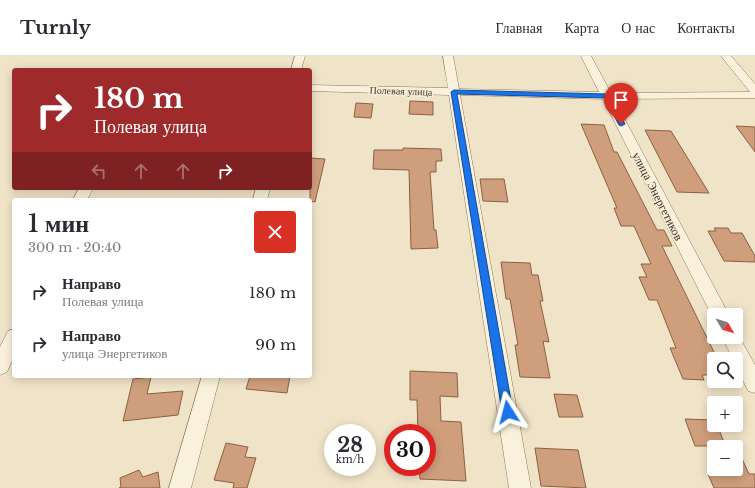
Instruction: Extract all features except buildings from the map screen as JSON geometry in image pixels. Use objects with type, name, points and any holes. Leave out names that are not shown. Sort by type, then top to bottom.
[{"type":"street","points":[[297,68],[300,56]]},
{"type":"street","points":[[448,56],[520,488]]},
{"type":"street","name":"улица Энергетиков","points":[[586,56],[716,308]]},
{"type":"street","points":[[726,56],[755,91]]},
{"type":"street","name":"Полевая улица","points":[[312,88],[607,96],[755,95]]},
{"type":"street","points":[[0,366],[12,341]]},
{"type":"street","points":[[735,344],[755,384]]},
{"type":"street","points":[[180,488],[210,378]]},
{"type":"route","points":[[508,412],[454,92],[607,96],[621,124]]}]
